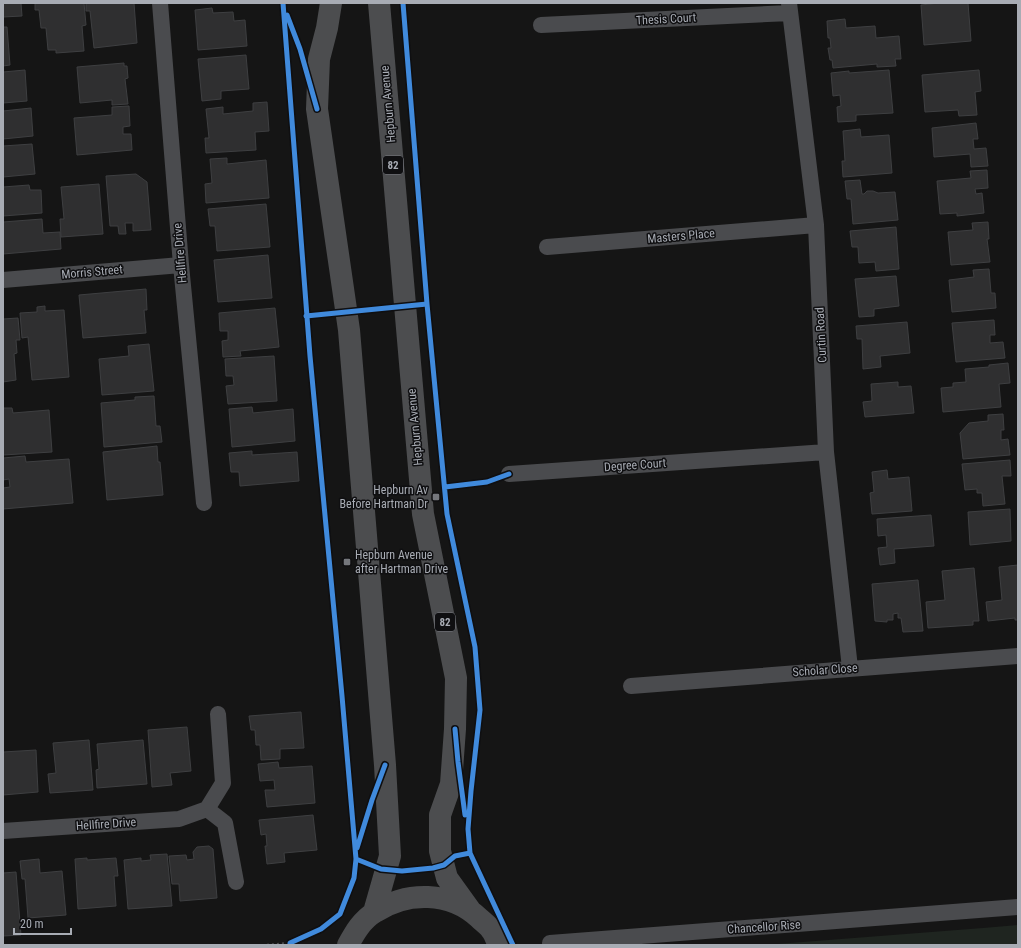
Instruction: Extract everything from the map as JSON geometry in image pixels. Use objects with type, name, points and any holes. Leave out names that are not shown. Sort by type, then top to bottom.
[{"type":"main road","name":"82","points":[[331,3],[327,28],[319,60],[317,108],[349,330],[385,765],[390,856],[374,912]]},
{"type":"main road","name":"Hepburn Avenue","points":[[379,3],[423,514],[456,678],[455,729],[451,784],[440,816],[440,851],[447,878],[470,910]]},
{"type":"main road","name":"82","points":[[348,945],[357,929],[374,912],[394,902],[420,896],[443,898],[470,910],[491,930],[499,945]]},
{"type":"street","name":"Hellfire Drive","points":[[160,3],[181,265],[204,503]]},
{"type":"street","name":"Thesis Court","points":[[541,25],[789,8]]},
{"type":"street","name":"Curtin Road","points":[[789,8],[816,225],[826,452],[850,668]]},
{"type":"street","name":"Masters Place","points":[[547,247],[816,225]]},
{"type":"street","name":"Morris Street","points":[[3,280],[181,265]]},
{"type":"street","name":"Degree Court","points":[[509,474],[826,452]]},
{"type":"street","name":"Scholar Close","points":[[631,686],[1018,656]]},
{"type":"street","points":[[218,714],[223,783],[206,809],[225,824],[236,882]]},
{"type":"street","name":"Hellfire Drive","points":[[3,831],[178,819],[206,809]]},
{"type":"street","name":"Chancellor Rise","points":[[550,943],[1018,907]]},
{"type":"path","points":[[267,945],[290,944],[296,940]]},
{"type":"shaded area","points":[[1018,925],[1018,945],[764,945],[983,928]]},
{"type":"building","points":[[3,3],[21,3],[22,16],[3,17]]},
{"type":"building","points":[[35,3],[84,3],[86,25],[82,26],[84,51],[56,53],[56,50],[48,50],[46,28],[41,28],[39,10],[35,10]]},
{"type":"building","points":[[86,3],[134,3],[137,43],[94,48],[90,11],[86,11]]},
{"type":"building","points":[[939,3],[968,3],[971,41],[924,45],[921,5]]},
{"type":"building","points":[[212,8],[213,13],[233,12],[234,21],[245,20],[247,46],[198,50],[195,10]]},
{"type":"building","points":[[845,19],[846,28],[875,26],[876,38],[899,36],[901,59],[895,59],[896,66],[877,67],[877,64],[833,68],[828,48],[831,48],[830,38],[828,38],[827,21]]},
{"type":"building","points":[[3,27],[7,27],[10,65],[3,66]]},
{"type":"building","points":[[246,55],[249,89],[221,91],[221,99],[202,101],[198,59]]},
{"type":"building","points":[[124,63],[124,66],[127,66],[128,78],[125,79],[128,104],[112,105],[112,100],[80,103],[77,67]]},
{"type":"building","points":[[25,70],[27,101],[3,103],[3,72]]},
{"type":"building","points":[[889,70],[893,113],[856,115],[856,121],[838,122],[837,107],[841,106],[840,95],[833,96],[831,73]]},
{"type":"building","points":[[979,70],[981,91],[975,92],[977,115],[959,116],[958,110],[925,112],[922,75]]},
{"type":"building","points":[[267,102],[269,131],[255,132],[256,150],[206,153],[205,138],[209,138],[206,109],[223,107],[223,114],[253,111],[253,103]]},
{"type":"building","points":[[129,106],[130,126],[123,127],[123,134],[131,134],[132,150],[77,155],[74,118],[112,115],[112,107]]},
{"type":"building","points":[[31,108],[33,136],[3,139],[3,111]]},
{"type":"building","points":[[976,123],[978,139],[973,139],[974,149],[986,148],[988,166],[971,167],[970,154],[934,157],[932,128]]},
{"type":"building","points":[[860,129],[861,137],[889,135],[892,173],[843,177],[842,161],[845,161],[843,131]]},
{"type":"building","points":[[32,144],[35,174],[3,177],[3,146]]},
{"type":"building","points":[[227,158],[227,164],[266,160],[269,198],[206,203],[205,184],[212,183],[210,159]]},
{"type":"building","points":[[987,170],[988,188],[975,189],[976,194],[982,193],[984,213],[957,216],[957,213],[940,214],[937,181],[971,178],[970,171]]},
{"type":"building","points":[[136,174],[147,182],[151,230],[133,231],[133,223],[125,223],[126,234],[119,234],[118,226],[110,226],[106,176]]},
{"type":"building","points":[[860,180],[862,194],[867,191],[878,193],[895,192],[898,220],[853,224],[851,199],[847,199],[845,181]]},
{"type":"building","points":[[99,184],[103,234],[61,237],[60,219],[64,219],[61,187]]},
{"type":"building","points":[[29,185],[30,190],[41,190],[42,213],[3,216],[3,187]]},
{"type":"building","points":[[266,204],[270,247],[217,251],[215,226],[210,226],[208,209]]},
{"type":"building","points":[[42,219],[43,233],[60,232],[61,249],[3,254],[3,222]]},
{"type":"building","points":[[988,222],[989,239],[987,239],[990,262],[951,265],[948,232],[973,230],[972,223]]},
{"type":"building","points":[[896,227],[899,269],[876,271],[875,262],[859,263],[858,247],[852,247],[850,231]]},
{"type":"building","points":[[268,255],[272,298],[218,302],[214,260]]},
{"type":"building","points":[[989,269],[991,293],[995,293],[996,308],[952,312],[949,280],[974,277],[973,270]]},
{"type":"building","points":[[896,276],[899,306],[874,309],[874,316],[859,317],[855,279]]},
{"type":"building","points":[[146,289],[147,310],[144,310],[146,333],[83,338],[79,295]]},
{"type":"building","points":[[45,306],[45,311],[64,310],[69,377],[32,380],[28,337],[22,338],[20,313],[37,312],[37,307]]},
{"type":"building","points":[[275,308],[279,347],[240,351],[241,356],[223,357],[222,341],[228,340],[228,331],[220,331],[219,313]]},
{"type":"building","points":[[18,318],[20,340],[16,340],[17,353],[14,354],[16,380],[3,382],[3,319]]},
{"type":"building","points":[[994,320],[995,335],[990,335],[990,343],[1003,342],[1005,358],[956,362],[952,323]]},
{"type":"building","points":[[907,322],[910,353],[880,356],[881,367],[863,369],[862,339],[857,339],[856,326]]},
{"type":"building","points":[[149,344],[154,391],[102,395],[99,359],[129,356],[128,346]]},
{"type":"building","points":[[274,356],[277,401],[228,404],[226,386],[234,385],[233,376],[226,376],[225,359]]},
{"type":"building","points":[[1008,363],[1010,383],[999,384],[1001,407],[943,412],[941,388],[953,387],[953,383],[966,382],[965,369],[989,367],[989,365]]},
{"type":"building","points":[[898,382],[898,387],[911,386],[914,413],[865,417],[863,402],[872,401],[871,384]]},
{"type":"building","points":[[154,396],[156,426],[160,426],[162,442],[104,447],[101,403],[135,400],[135,397]]},
{"type":"building","points":[[252,407],[253,413],[293,409],[295,441],[232,447],[229,409]]},
{"type":"building","points":[[3,408],[12,408],[13,413],[49,410],[52,452],[3,455]]},
{"type":"building","points":[[1003,414],[1004,430],[1001,430],[1001,440],[1008,439],[1010,455],[963,459],[960,433],[969,423],[988,421],[988,415]]},
{"type":"building","points":[[157,446],[163,495],[107,500],[103,452]]},
{"type":"building","points":[[252,451],[252,455],[297,452],[299,481],[240,486],[239,472],[231,472],[229,453]]},
{"type":"building","points":[[25,456],[26,462],[69,459],[73,503],[3,509],[3,488],[10,487],[9,479],[3,480],[3,458]]},
{"type":"building","points":[[1010,460],[1011,476],[1002,476],[1005,504],[983,506],[982,493],[977,493],[977,489],[965,490],[962,464]]},
{"type":"building","points":[[887,470],[888,479],[909,477],[912,511],[872,514],[870,493],[874,492],[872,472]]},
{"type":"building","points":[[1010,509],[1011,541],[970,545],[968,512]]},
{"type":"building","points":[[931,515],[934,546],[894,549],[895,563],[880,565],[878,548],[887,547],[886,535],[878,536],[877,519]]},
{"type":"building","points":[[1018,565],[1018,620],[1015,620],[1015,618],[988,621],[986,602],[1002,600],[999,567]]},
{"type":"building","points":[[974,568],[979,621],[973,621],[973,625],[928,628],[926,602],[945,600],[942,571]]},
{"type":"building","points":[[918,580],[923,631],[903,632],[901,618],[898,618],[898,613],[893,614],[893,620],[887,620],[887,622],[875,621],[872,584]]},
{"type":"building","points":[[301,712],[304,748],[280,749],[280,759],[261,760],[260,745],[256,745],[255,730],[251,730],[249,716]]},
{"type":"building","points":[[187,727],[191,771],[170,773],[172,785],[152,787],[148,730]]},
{"type":"building","points":[[89,740],[93,790],[50,793],[48,774],[56,773],[53,743]]},
{"type":"building","points":[[143,740],[147,784],[97,788],[96,770],[99,769],[97,744]]},
{"type":"building","points":[[36,750],[38,792],[3,795],[3,752]]},
{"type":"building","points":[[278,762],[279,768],[312,766],[315,803],[267,807],[265,790],[275,790],[274,780],[260,781],[258,764]]},
{"type":"building","points":[[313,815],[317,850],[284,853],[285,862],[267,864],[265,846],[267,846],[266,834],[261,835],[259,820]]},
{"type":"building","points":[[209,846],[213,849],[217,898],[180,901],[179,884],[172,884],[169,856],[186,855],[187,860],[194,859],[193,852],[197,847]]},
{"type":"building","points":[[167,854],[172,906],[128,909],[124,860],[141,858],[141,861],[151,860],[150,855]]},
{"type":"building","points":[[87,858],[87,860],[116,858],[118,876],[114,876],[116,906],[78,909],[75,859]]},
{"type":"building","points":[[39,859],[40,873],[62,871],[66,915],[28,918],[25,879],[22,879],[20,861]]},
{"type":"building","points":[[16,872],[21,935],[3,936],[3,873]]},
{"type":"cycle path","points":[[283,3],[310,356],[356,859],[354,878],[340,914],[321,929],[290,943],[290,945]]},
{"type":"cycle path","points":[[403,3],[427,304],[447,514],[475,647],[480,710],[468,829],[470,853],[513,945]]},
{"type":"cycle path","points":[[287,15],[300,49],[317,109]]},
{"type":"cycle path","points":[[306,316],[427,304]]},
{"type":"cycle path","points":[[445,487],[487,482],[509,474]]},
{"type":"cycle path","points":[[455,729],[465,815]]},
{"type":"cycle path","points":[[357,848],[385,765]]},
{"type":"cycle path","points":[[356,859],[381,869],[402,871],[433,868],[444,865],[455,856],[470,853]]},
{"type":"place","name":"Hepburn Av Before Hartman Dr","points":[[436,497]]},
{"type":"place","name":"Hepburn Avenue after Hartman Drive","points":[[347,562]]}]
